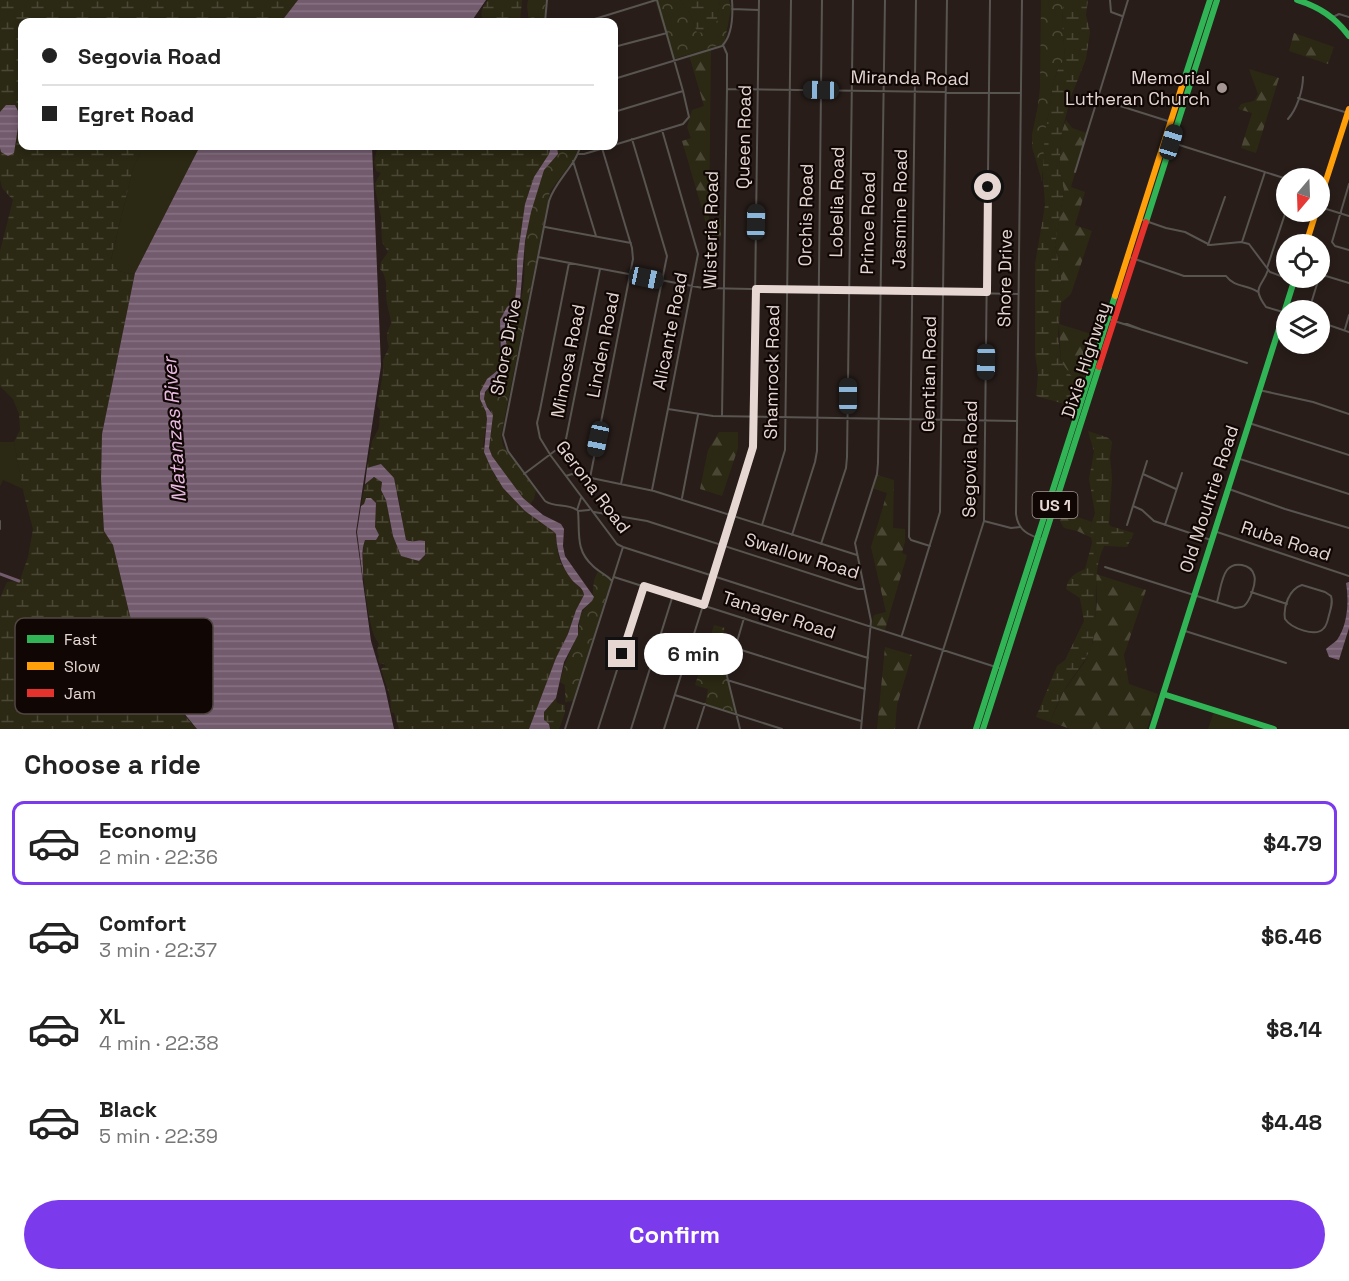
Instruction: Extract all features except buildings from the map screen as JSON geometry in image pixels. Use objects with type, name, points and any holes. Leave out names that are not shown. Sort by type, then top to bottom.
[{"type":"main road","name":"US 1","points":[[1168,141],[1171,122],[1210,0]]},
{"type":"main road","name":"US 1","points":[[1131,258],[1168,141],[1217,0]]},
{"type":"main road","points":[[1297,0],[1333,17],[1349,36]]},
{"type":"main road","points":[[1330,169],[1348,111]]},
{"type":"main road","name":"Dixie Highway","points":[[983,729],[1000,667],[1131,258]]},
{"type":"main road","name":"Old Moultrie Road","points":[[1152,729],[1276,339]]},
{"type":"main road","name":"US 1","points":[[976,729],[1000,667]]},
{"type":"main road","points":[[1163,694],[1274,729]]},
{"type":"street","points":[[545,18],[546,0]]},
{"type":"street","points":[[598,18],[656,0],[689,115],[688,120],[684,123],[618,143]]},
{"type":"street","points":[[618,78],[723,45],[728,36],[732,0]]},
{"type":"street","name":"Queen Road","points":[[664,729],[752,452],[759,0]]},
{"type":"street","name":"Shamrock Road","points":[[762,525],[784,456],[790,0]]},
{"type":"street","name":"Orchis Road","points":[[792,535],[815,462],[822,0]]},
{"type":"street","name":"Lobelia Road","points":[[821,544],[846,468],[853,0]]},
{"type":"street","name":"Prince Road","points":[[861,729],[871,626],[856,539],[878,468],[885,0]]},
{"type":"street","name":"Jasmine Road","points":[[916,0],[909,537],[911,540],[931,546]]},
{"type":"street","name":"Gentian Road","points":[[902,635],[940,512],[947,0]]},
{"type":"street","name":"Segovia Road","points":[[918,729],[984,521],[990,0]]},
{"type":"street","name":"Shore Drive","points":[[1020,527],[1016,514],[1022,0]]},
{"type":"street","points":[[1110,0],[1110,10],[1123,17]]},
{"type":"street","points":[[1075,172],[1128,0]]},
{"type":"street","points":[[732,9],[759,10]]},
{"type":"street","points":[[1333,17],[1339,14],[1349,17]]},
{"type":"street","points":[[618,46],[667,33]]},
{"type":"street","name":"Wisteria Road","points":[[722,416],[728,89],[727,54],[723,45]]},
{"type":"street","points":[[1190,63],[1197,61]]},
{"type":"street","points":[[1288,119],[1294,111],[1303,77]]},
{"type":"street","name":"Miranda Road","points":[[728,89],[1021,93]]},
{"type":"street","points":[[618,111],[683,91]]},
{"type":"street","points":[[1298,98],[1348,111]]},
{"type":"street","points":[[1098,99],[1171,122]]},
{"type":"street","name":"Alicante Road","points":[[662,130],[698,254],[668,409],[698,415],[722,416],[1017,421]]},
{"type":"street","points":[[621,484],[666,254],[632,139]]},
{"type":"street","points":[[1168,141],[1276,176]]},
{"type":"street","name":"Shore Drive","points":[[579,150],[553,190],[503,435],[508,451],[542,498],[550,504],[577,510],[581,496]]},
{"type":"street","points":[[578,154],[597,150]]},
{"type":"street","name":"Linden Road","points":[[590,478],[633,259],[631,243],[604,150]]},
{"type":"street","points":[[573,161],[596,236]]},
{"type":"street","points":[[1242,242],[1265,172]]},
{"type":"street","points":[[1349,184],[1332,242],[1335,246],[1349,250]]},
{"type":"street","points":[[1208,245],[1225,197]]},
{"type":"street","points":[[1330,210],[1349,216]]},
{"type":"street","points":[[1143,220],[1185,232],[1208,245],[1242,242],[1250,245],[1271,273],[1276,274]]},
{"type":"street","points":[[1258,292],[1283,222]]},
{"type":"street","points":[[544,226],[631,243]]},
{"type":"street","points":[[538,257],[692,287],[1019,294]]},
{"type":"street","points":[[1131,258],[1184,276],[1226,276],[1235,285],[1252,288],[1258,292],[1266,307],[1276,310]]},
{"type":"street","name":"Gerona Road","points":[[569,263],[537,423],[540,438],[612,539],[623,547],[1000,667]]},
{"type":"street","name":"Mimosa Road","points":[[524,474],[551,455],[566,439],[600,269]]},
{"type":"street","points":[[1312,300],[1318,281],[1322,277],[1326,276],[1349,283]]},
{"type":"street","points":[[1345,330],[1349,315]]},
{"type":"street","points":[[1111,320],[1248,363]]},
{"type":"street","points":[[1330,325],[1349,332]]},
{"type":"street","points":[[1259,390],[1313,402],[1349,414]]},
{"type":"street","points":[[651,490],[668,409]]},
{"type":"street","points":[[682,499],[698,415]]},
{"type":"street","points":[[1249,423],[1349,455]]},
{"type":"street","points":[[1237,458],[1349,494]]},
{"type":"street","points":[[1128,525],[1147,461]]},
{"type":"street","points":[[1165,525],[1182,473]]},
{"type":"street","points":[[566,476],[570,474],[651,490],[857,555]]},
{"type":"street","points":[[1143,474],[1176,489]]},
{"type":"street","points":[[1228,488],[1285,509],[1349,528]]},
{"type":"street","points":[[1133,506],[1142,510],[1154,521],[1211,540]]},
{"type":"street","name":"Swallow Road","points":[[612,581],[593,566],[582,552],[578,538],[578,512],[600,512],[647,521],[864,589]]},
{"type":"street","points":[[0,521],[0,529]]},
{"type":"street","points":[[984,521],[1011,528],[1020,527],[1026,533],[1041,539]]},
{"type":"street","name":"Ruba Road","points":[[1214,531],[1349,576]]},
{"type":"street","points":[[565,729],[623,547]]},
{"type":"street","points":[[1105,567],[1235,608],[1241,607],[1248,600],[1255,580],[1250,568],[1238,564],[1233,565],[1226,572],[1217,602]]},
{"type":"street","name":"Tanager Road","points":[[614,577],[868,658]]},
{"type":"street","points":[[1302,585],[1325,592],[1331,596],[1332,600],[1327,624],[1324,629],[1317,632],[1290,625],[1284,617],[1287,604],[1293,589],[1302,585]]},
{"type":"street","points":[[598,729],[644,586]]},
{"type":"street","points":[[1251,592],[1287,604]]},
{"type":"street","points":[[631,729],[673,595]]},
{"type":"street","points":[[740,729],[727,680],[728,668],[744,618]]},
{"type":"street","points":[[1182,630],[1286,663]]},
{"type":"street","points":[[735,648],[865,689]]},
{"type":"street","points":[[727,680],[861,721]]},
{"type":"street","points":[[675,695],[782,729]]},
{"type":"street","points":[[697,729],[705,704]]},
{"type":"green space","points":[[0,0],[298,0],[284,18],[18,18],[18,150],[141,150],[133,168],[111,259],[118,271],[135,273],[102,434],[101,479],[104,530],[113,545],[131,618],[15,618],[15,714],[184,714],[197,729],[0,729],[0,598],[7,582],[20,580],[28,557],[33,529],[14,442],[20,430],[19,414],[13,399],[0,386],[0,251],[13,200],[2,188],[0,179]]},
{"type":"green space","points":[[488,0],[522,0],[520,18],[483,18],[484,5]]},
{"type":"green space","points":[[528,0],[546,0],[544,18],[528,18]]},
{"type":"green space","points":[[655,0],[680,0],[691,15],[697,33],[703,32],[717,21],[720,0],[729,0],[731,9],[724,44],[673,59]]},
{"type":"green space","points":[[680,0],[720,0],[717,21],[703,32],[697,33],[691,15]]},
{"type":"green space","points":[[1041,0],[1061,0],[1065,57],[1057,71],[1052,88],[1045,131],[1042,181],[1032,147],[1040,87]]},
{"type":"green space","points":[[1061,0],[1088,0],[1086,15],[1090,32],[1086,59],[1070,99],[1062,131],[1059,167],[1064,191],[1055,245],[1061,274],[1058,334],[1061,362],[1081,389],[1075,407],[1036,396],[1038,374],[1035,355],[1035,264],[1045,205],[1042,160],[1045,131],[1052,88],[1057,71],[1065,57]]},
{"type":"green space","points":[[1294,33],[1334,47],[1328,64],[1289,51]]},
{"type":"green space","points":[[711,48],[709,219],[721,219],[721,237],[710,236],[682,141],[691,138],[687,127],[692,110],[704,106],[689,55]]},
{"type":"green space","points":[[1249,69],[1279,78],[1256,153],[1241,148],[1252,113],[1238,109],[1241,104],[1254,101],[1258,94]]},
{"type":"green space","points":[[1066,120],[1072,128],[1087,133],[1071,187],[1085,192],[1075,225],[1092,231],[1071,294],[1061,303],[1061,274],[1055,245],[1064,191],[1059,167],[1062,131]]},
{"type":"green space","points":[[141,150],[198,150],[135,273],[130,274],[118,271],[111,260],[133,168]]},
{"type":"green space","points":[[377,150],[550,150],[534,177],[525,204],[517,260],[515,300],[507,307],[499,344],[501,356],[497,371],[486,380],[480,399],[487,419],[483,446],[503,488],[525,511],[553,530],[556,534],[561,563],[584,595],[529,729],[399,729],[394,713],[391,712],[390,697],[381,669],[386,666],[382,663],[380,665],[378,659],[379,644],[374,635],[364,585],[363,547],[365,539],[376,540],[374,516],[376,506],[368,497],[361,506],[365,484],[370,478],[378,478],[382,482],[381,490],[386,500],[393,536],[401,556],[419,561],[425,556],[420,540],[411,542],[406,540],[398,494],[371,468],[367,468],[372,441],[379,428],[380,410],[377,406],[383,360],[389,347],[387,333],[391,324],[386,281],[380,269],[381,262],[388,252],[382,242],[381,217],[375,188],[375,183],[381,173],[376,171],[374,162]]},
{"type":"green space","points":[[558,150],[577,150],[576,156],[550,191],[501,435],[503,446],[536,490],[530,504],[506,478],[491,454],[489,442],[491,410],[484,398],[507,360],[504,328],[522,294],[526,236],[535,191],[545,168]]},
{"type":"green space","points":[[1059,324],[1098,336],[1081,389],[1061,362]]},
{"type":"green space","points":[[1088,431],[1109,438],[1112,442],[1109,524],[1134,533],[1127,547],[1104,546],[1097,569],[1096,616],[1091,648],[1063,692],[1050,722],[1036,717],[1057,666],[1065,660],[1084,621],[1080,598],[1066,589],[1072,576],[1085,569],[1092,543],[1090,528],[1095,513],[1089,479],[1094,452]]},
{"type":"green space","points":[[719,432],[738,432],[738,448],[722,496],[700,489],[708,450]]},
{"type":"green space","points":[[0,442],[14,442],[23,489],[3,480],[0,487]]},
{"type":"green space","points":[[877,475],[894,480],[893,528],[905,529],[902,553],[907,555],[885,630],[871,626],[874,615],[886,612],[871,547],[887,493],[872,488]]},
{"type":"green space","points":[[1064,510],[1092,522],[1090,528],[1092,538],[1064,528],[1060,521]]},
{"type":"green space","points":[[598,571],[611,577],[611,581],[573,701],[565,702],[565,685],[560,682],[578,632],[581,615],[592,601],[594,580]]},
{"type":"green space","points":[[1096,574],[1146,590],[1124,655],[1129,684],[1158,694],[1147,729],[1071,729],[1050,722],[1063,692],[1084,663],[1093,642],[1097,602]]},
{"type":"green space","points":[[714,625],[725,628],[715,658],[729,663],[727,679],[736,714],[705,705],[708,689],[695,685]]},
{"type":"green space","points":[[885,647],[912,655],[897,705],[895,729],[877,729]]},
{"type":"green space","points":[[556,698],[557,703],[565,705],[565,713],[559,729],[550,729],[544,720],[544,712]]},
{"type":"green space","points":[[1214,711],[1269,729],[1208,729]]},
{"type":"water","points":[[298,0],[486,0],[474,18],[284,18]]},
{"type":"water","points":[[6,105],[15,105],[18,111],[14,153],[8,156],[1,152],[0,148],[0,112]]},
{"type":"water","name":"Matanzas River","points":[[198,150],[372,150],[381,366],[356,532],[371,641],[394,729],[197,729],[185,714],[213,714],[213,618],[131,618],[113,545],[104,531],[101,479],[102,434],[135,273]]},
{"type":"water","points":[[550,150],[558,150],[558,154],[544,170],[531,212],[525,241],[520,301],[505,323],[507,361],[503,371],[485,392],[484,399],[493,415],[489,448],[492,456],[523,498],[543,515],[561,524],[564,529],[565,556],[594,597],[582,610],[578,635],[564,662],[556,698],[544,712],[544,720],[549,724],[550,729],[529,729],[556,658],[584,595],[562,564],[556,534],[525,511],[503,488],[491,468],[484,452],[487,419],[480,392],[487,379],[497,371],[499,365],[500,320],[507,307],[515,300],[517,260],[525,204],[534,177]]},
{"type":"water","points":[[381,464],[394,478],[406,540],[425,541],[425,555],[419,561],[401,556],[393,536],[386,500],[381,490],[382,482],[374,477],[365,484],[367,468]]},
{"type":"water","points":[[366,498],[371,498],[376,503],[375,527],[379,535],[376,540],[365,540],[362,554],[363,579],[357,532],[361,506]]},
{"type":"water","points":[[1349,582],[1349,628],[1339,660],[1329,657],[1326,649],[1341,634],[1347,605],[1346,583]]},
{"type":"waterway","points":[[0,574],[19,581]]},
{"type":"traffic: fast","points":[[1182,86],[1210,0]]},
{"type":"traffic: fast","points":[[1146,222],[1217,0]]},
{"type":"traffic: fast","points":[[1297,0],[1326,14],[1349,36]]},
{"type":"traffic: fast","points":[[1152,729],[1292,288]]},
{"type":"traffic: fast","points":[[976,729],[1115,296]]},
{"type":"traffic: fast","points":[[983,729],[1099,367]]},
{"type":"traffic: fast","points":[[1163,694],[1274,729]]},
{"type":"traffic: slow","points":[[1115,296],[1182,86]]},
{"type":"traffic: slow","points":[[1330,168],[1349,109]]},
{"type":"traffic: slow","points":[[1309,234],[1313,222]]},
{"type":"traffic: jam","points":[[1099,367],[1146,222]]},
{"type":"place","name":"Memorial Lutheran Church","points":[[1222,88]]},
{"type":"route","points":[[622,654],[644,586],[704,605],[753,447],[756,289],[987,292],[988,187]]}]
